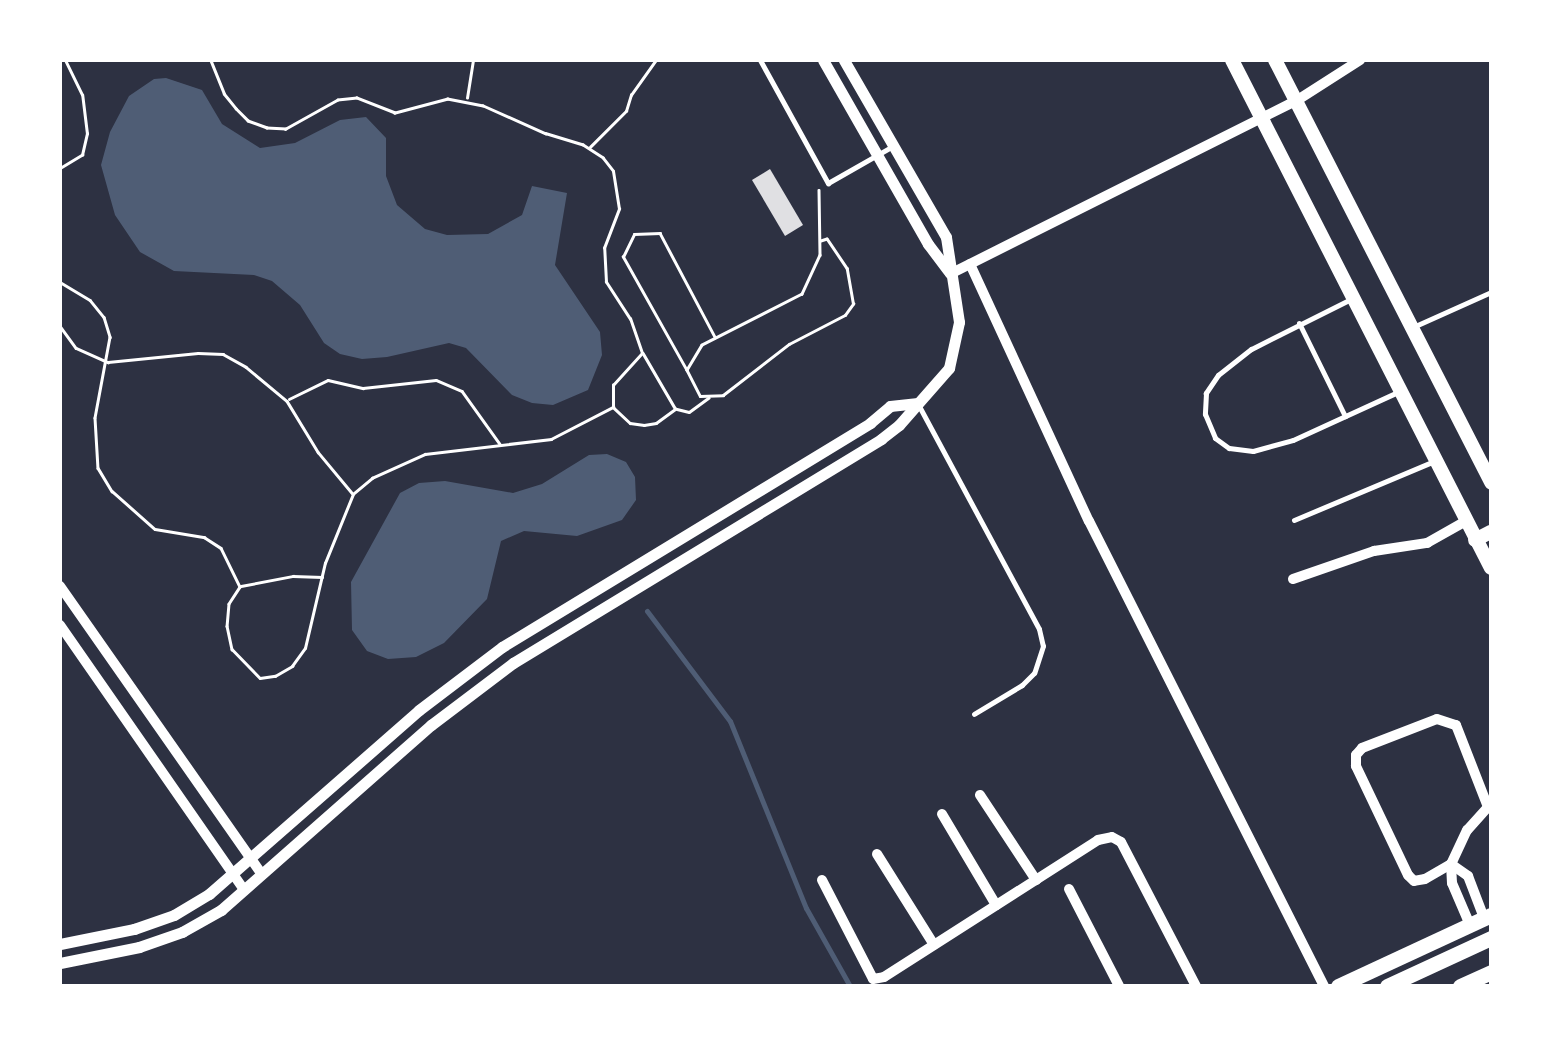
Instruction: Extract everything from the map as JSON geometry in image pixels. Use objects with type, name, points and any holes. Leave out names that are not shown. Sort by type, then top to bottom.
[{"type":"highway","points":[[1338,986],[1482,920]]},
{"type":"highway","points":[[1387,986],[1491,938]]},
{"type":"highway","points":[[1460,986],[1491,972]]},
{"type":"main road","points":[[1232,60],[1491,568]]},
{"type":"main road","points":[[1275,60],[1491,483]]},
{"type":"main road","points":[[1476,540],[1491,532]]},
{"type":"street","points":[[823,60],[928,244],[950,274]]},
{"type":"street","points":[[60,963],[139,947],[182,932],[244,890],[443,716],[513,663],[881,439],[949,368],[959,322],[946,236],[844,60]]},
{"type":"street","points":[[950,274],[1296,101],[1346,64],[1360,60]]},
{"type":"street","points":[[970,264],[1089,521],[1324,986]]},
{"type":"street","points":[[60,944],[134,928],[174,914],[232,874],[431,701],[502,647],[772,483],[890,406],[918,403]]},
{"type":"street","points":[[772,483],[782,499]]},
{"type":"street","points":[[1293,579],[1374,552],[1426,543],[1466,522]]},
{"type":"street","points":[[60,586],[262,874]]},
{"type":"street","points":[[60,624],[244,890]]},
{"type":"street","points":[[431,701],[443,716]]},
{"type":"street","points":[[1451,864],[1425,879],[1414,881],[1408,875],[1356,766],[1356,754],[1362,748],[1437,719],[1456,725],[1488,808],[1467,830],[1451,864],[1452,883],[1482,920]]},
{"type":"street","points":[[980,795],[1036,880]]},
{"type":"street","points":[[942,814],[996,905]]},
{"type":"street","points":[[822,880],[873,979],[1098,840],[1112,837],[1121,842],[1196,986]]},
{"type":"street","points":[[877,854],[934,944]]},
{"type":"street","points":[[1069,889],[1119,986]]},
{"type":"lane","points":[[760,60],[828,183],[893,146]]},
{"type":"lane","points":[[1410,328],[1491,292]]},
{"type":"lane","points":[[1351,299],[1299,323],[1218,375],[1206,393],[1205,414],[1215,438],[1229,448],[1253,451],[1293,440],[1398,392]]},
{"type":"lane","points":[[1299,323],[1345,416]]},
{"type":"lane","points":[[918,403],[1039,628],[1043,646],[1034,672],[1022,684],[974,714]]},
{"type":"lane","points":[[1294,520],[1434,460]]},
{"type":"path","points":[[60,168],[82,154],[88,134],[82,95],[64,60]]},
{"type":"path","points":[[210,60],[224,94],[248,121],[267,128],[286,129],[338,100],[357,98],[395,113],[448,99],[467,100],[589,148],[604,158],[616,180],[619,209],[604,248],[604,272],[641,341],[642,353],[675,409],[689,412],[709,397],[723,394],[788,344],[845,314],[853,304],[847,269],[827,239],[821,241]]},
{"type":"path","points":[[467,100],[472,60]]},
{"type":"path","points":[[589,148],[626,112],[631,95],[656,60]]},
{"type":"path","points":[[688,373],[690,358],[716,339],[802,294],[821,241],[819,189],[828,183]]},
{"type":"path","points":[[709,397],[693,389],[688,373],[623,257],[634,234],[660,234],[716,339]]},
{"type":"path","points":[[60,282],[90,300],[104,317],[110,337],[94,418],[98,468],[112,492],[155,528],[204,537],[221,548],[240,587],[228,614],[232,649],[260,678],[276,676],[305,648],[322,577],[353,494],[393,464],[424,454],[551,438],[613,407]]},
{"type":"path","points":[[60,326],[76,348],[108,362],[223,354],[288,400],[318,452],[353,494]]},
{"type":"path","points":[[642,353],[613,384],[613,407],[630,423],[644,425],[656,424],[675,409]]},
{"type":"path","points":[[288,400],[328,380],[363,388],[436,380],[462,391],[501,445]]},
{"type":"path","points":[[240,587],[292,576],[322,577]]},
{"type":"water","points":[[166,78],[202,90],[222,124],[260,148],[295,143],[340,120],[366,117],[386,138],[386,176],[397,205],[425,229],[447,235],[488,234],[522,215],[532,186],[567,193],[555,265],[600,332],[602,355],[588,390],[553,405],[532,403],[512,395],[466,348],[449,343],[387,357],[362,359],[340,354],[324,343],[300,305],[272,281],[254,275],[174,271],[140,252],[115,215],[101,165],[110,132],[129,96],[154,79]]},
{"type":"water","points":[[607,454],[626,462],[635,477],[636,500],[622,520],[577,536],[524,531],[501,541],[487,599],[444,643],[416,657],[388,659],[367,651],[352,630],[351,582],[400,493],[419,483],[445,481],[513,493],[542,484],[589,455]]},
{"type":"building","points":[[770,169],[803,225],[785,236],[752,180]]},
{"type":"waterway","points":[[647,611],[730,721],[806,908],[850,986]]}]
